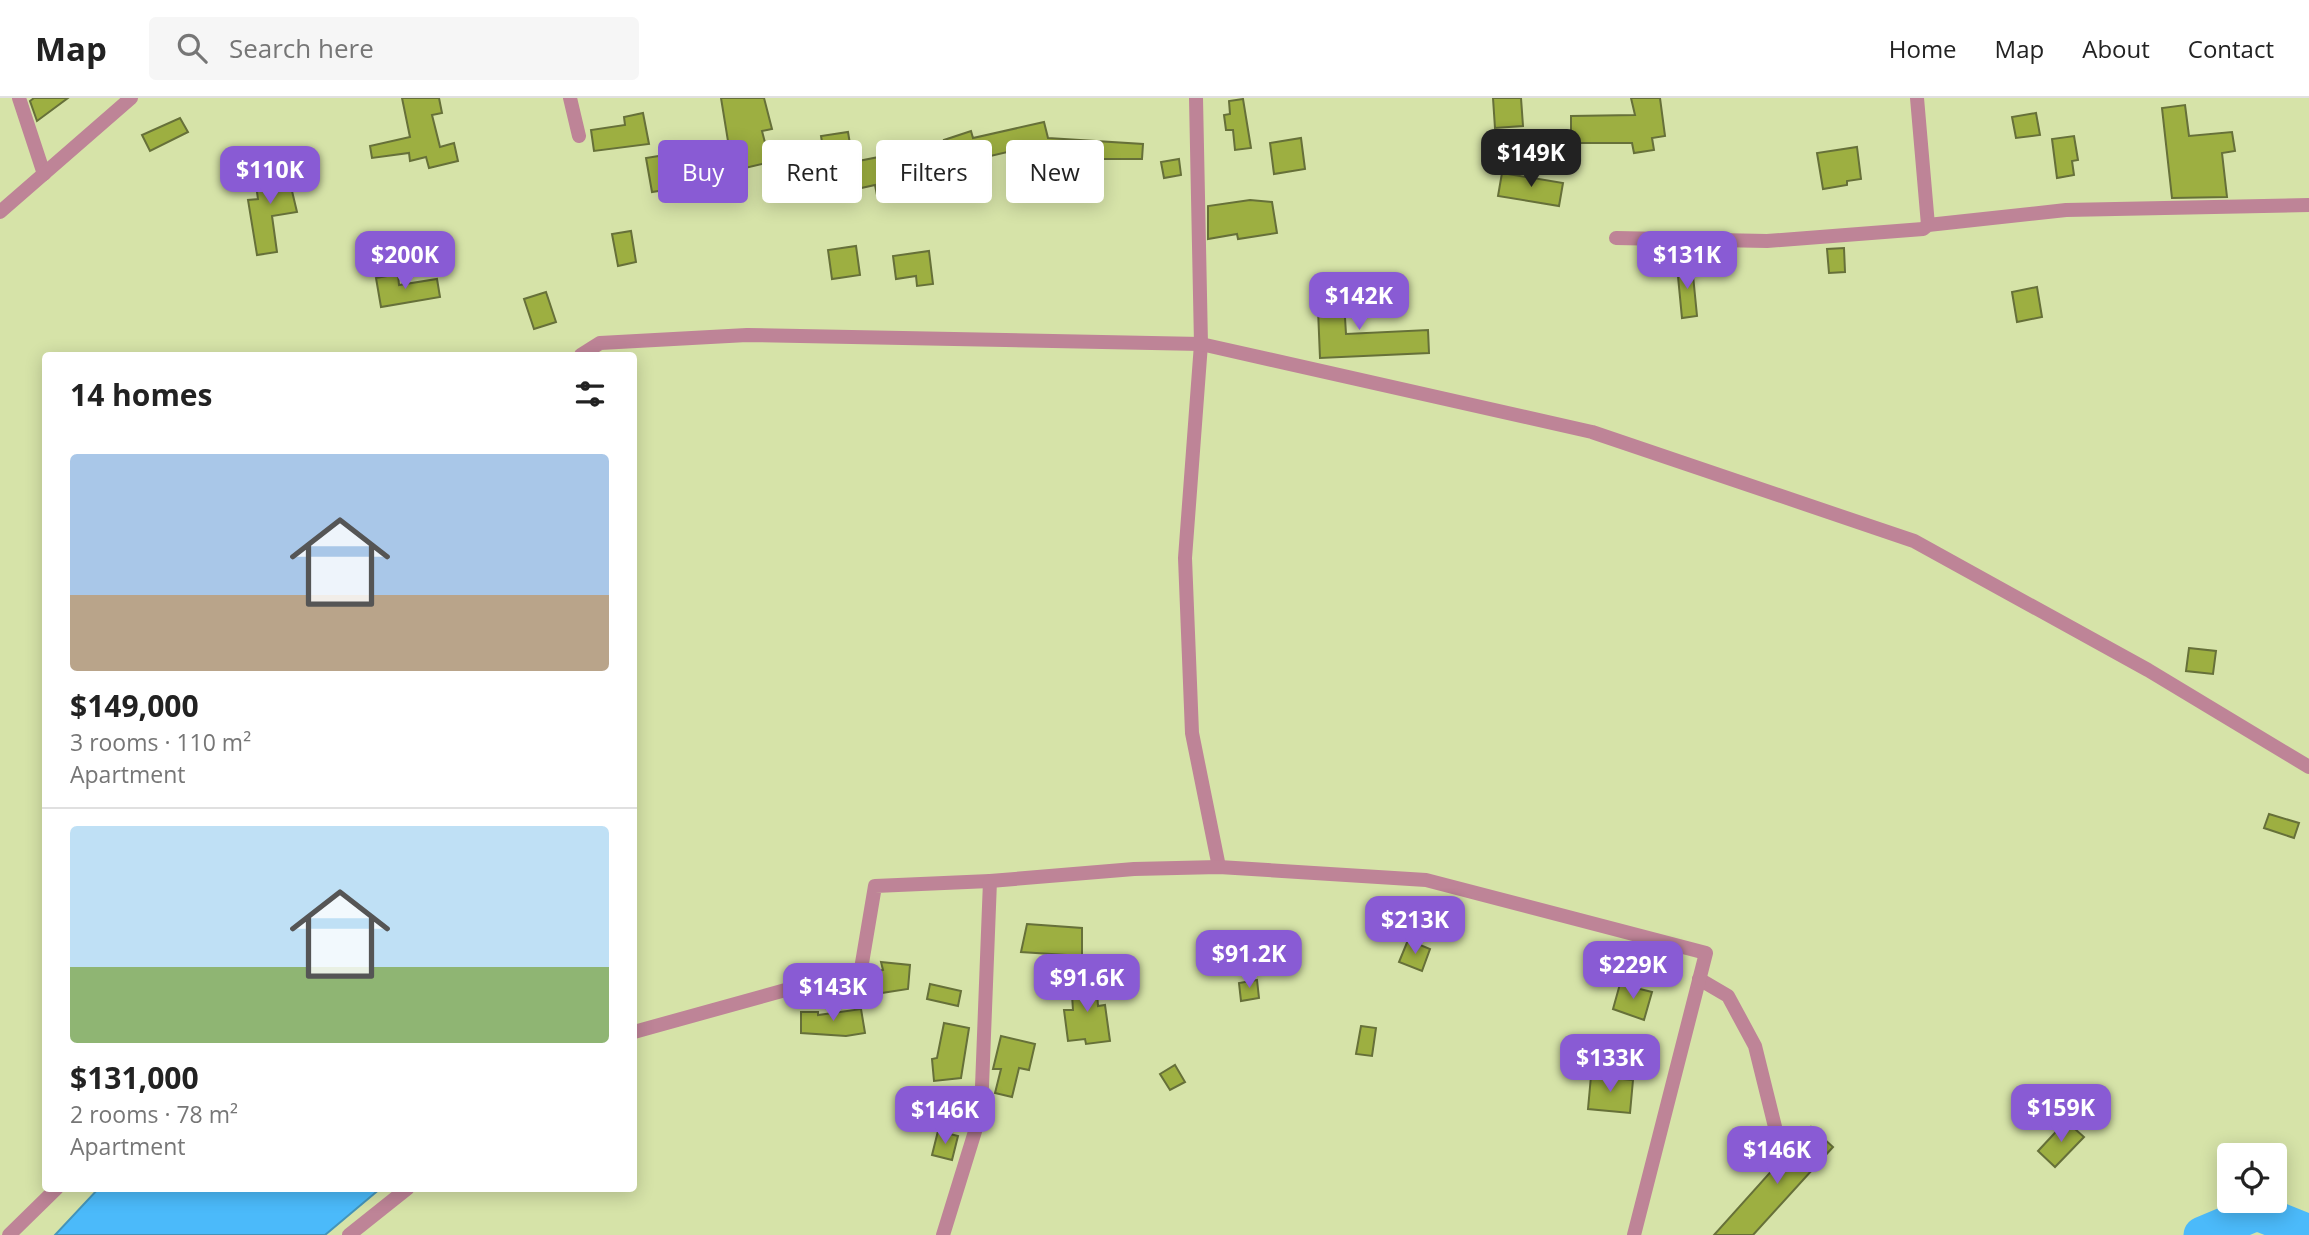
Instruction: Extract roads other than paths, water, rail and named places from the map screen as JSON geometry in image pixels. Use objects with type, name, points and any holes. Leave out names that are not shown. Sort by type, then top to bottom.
[{"type":"street","points":[[19,98],[44,174]]},
{"type":"street","points":[[0,212],[131,98]]},
{"type":"street","points":[[570,98],[579,136]]},
{"type":"street","points":[[1196,98],[1201,344],[1185,558],[1192,733],[1219,867]]},
{"type":"street","points":[[1917,98],[1927,225]]},
{"type":"street","points":[[1616,238],[1767,241],[1923,229],[1927,225],[2066,209],[2309,205]]},
{"type":"street","points":[[585,352],[600,343],[747,335],[1201,344],[1592,432],[1913,541],[2148,670],[2309,767]]},
{"type":"street","points":[[637,1031],[861,969],[875,886],[990,881],[1134,869],[1219,867],[1426,880],[1706,953],[1634,1235]]},
{"type":"street","points":[[943,1235],[981,1112],[990,881]]},
{"type":"street","points":[[1699,979],[1728,996],[1755,1046],[1780,1147]]},
{"type":"street","points":[[9,1235],[53,1192]]},
{"type":"street","points":[[349,1235],[403,1192]]},
{"type":"water","points":[[95,1192],[376,1192],[325,1235],[55,1235]]},
{"type":"waterway","points":[[2202,1235],[2257,1212],[2309,1233]]}]
